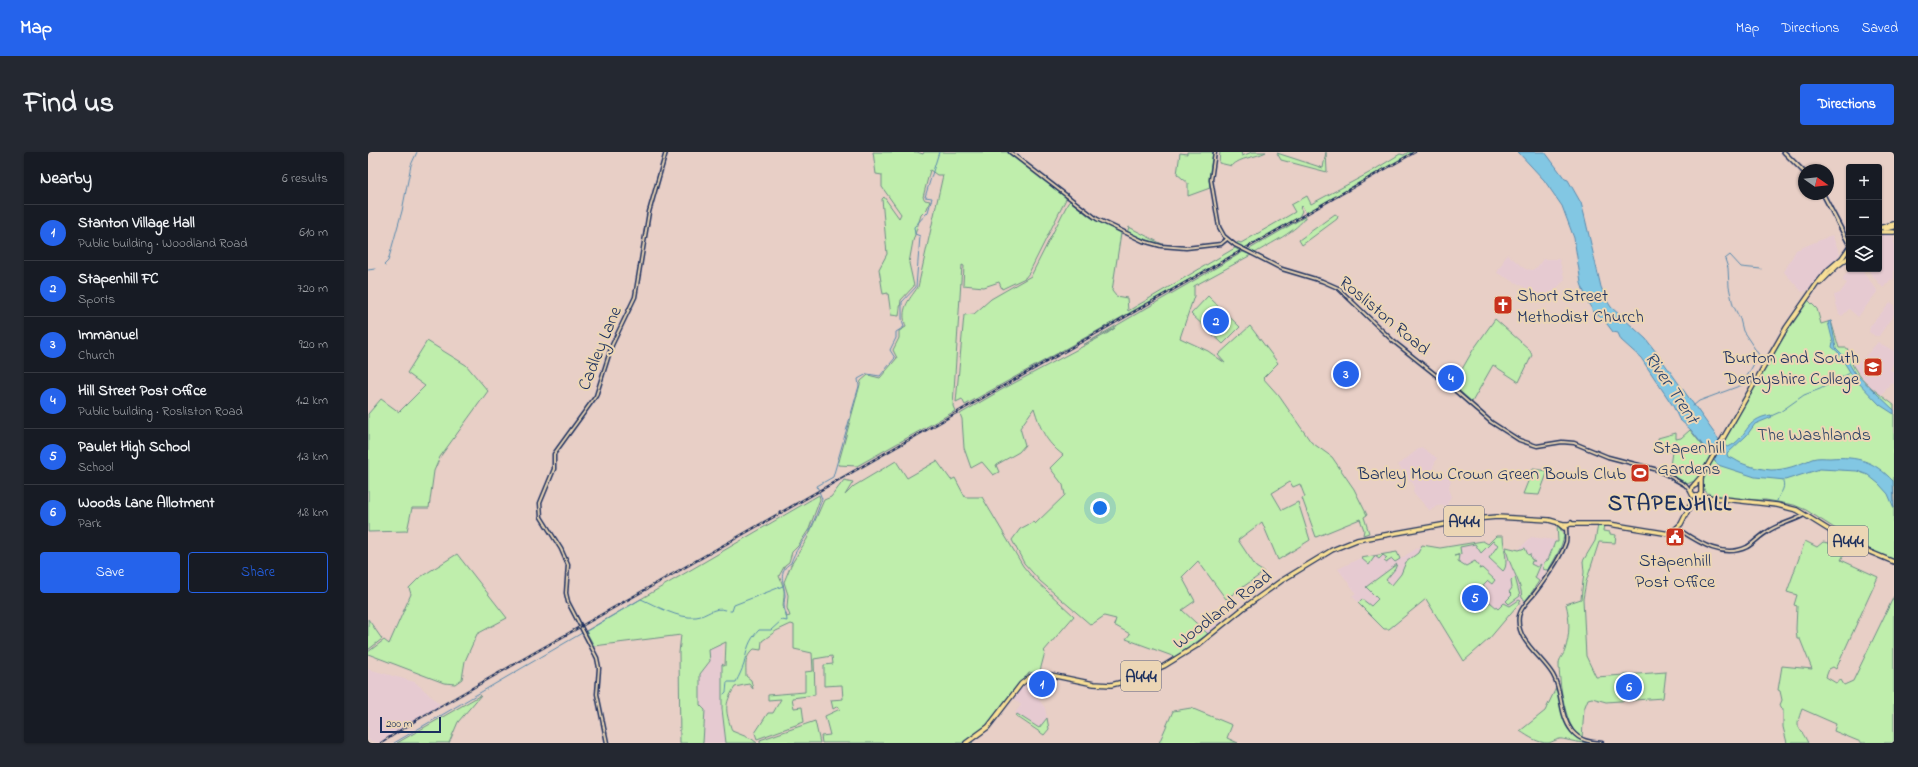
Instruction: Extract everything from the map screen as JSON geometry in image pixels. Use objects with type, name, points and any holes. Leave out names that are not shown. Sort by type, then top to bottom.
[{"type":"highway","points":[[1882,230],[1894,228]]},
{"type":"highway","points":[[1882,230],[1894,228]]},
{"type":"highway","points":[[1806,299],[1824,276],[1846,255]]},
{"type":"highway","points":[[1690,506],[1691,493],[1694,486],[1708,466],[1778,342],[1818,282],[1846,255]]},
{"type":"highway","points":[[1564,526],[1571,522],[1609,524],[1670,534],[1677,530],[1690,506],[1698,496],[1701,489],[1701,477]]},
{"type":"highway","points":[[1694,486],[1698,486],[1711,497]]},
{"type":"highway","points":[[1691,493],[1698,496]]},
{"type":"highway","name":"A444","points":[[1698,496],[1778,505],[1797,510],[1853,545],[1894,562]]},
{"type":"highway","name":"Woodland Road","points":[[966,743],[988,727],[1020,684],[1030,677],[1041,674],[1104,685],[1119,684],[1167,665],[1187,653],[1245,607],[1308,564],[1339,546],[1374,536],[1490,517],[1550,520],[1564,526]]},
{"type":"main road","points":[[1784,152],[1798,166]]},
{"type":"main road","points":[[1826,200],[1846,239]]},
{"type":"street","name":"Cadley Lane","points":[[607,743],[597,694],[599,668],[597,658],[568,602],[566,593],[568,565],[561,549],[541,517],[540,503],[552,477],[554,469],[554,454],[596,396],[612,345],[634,297],[649,212],[666,152]]},
{"type":"street","points":[[1010,152],[1062,191],[1097,220],[1148,242],[1168,247],[1186,248],[1221,244],[1227,239],[1219,226],[1211,187],[1215,152]]},
{"type":"street","name":"Rosliston Road","points":[[1227,239],[1266,262],[1338,288],[1394,341],[1451,387],[1491,422],[1516,439],[1533,445],[1570,442],[1608,457],[1658,470],[1685,485]]},
{"type":"street","points":[[1685,485],[1694,486]]},
{"type":"street","points":[[1685,485],[1691,493]]},
{"type":"street","points":[[1677,530],[1708,546],[1728,552],[1747,547],[1767,532],[1805,514]]},
{"type":"street","points":[[1564,526],[1566,535],[1565,544],[1560,555],[1538,588],[1522,608],[1518,625],[1522,635],[1547,665],[1558,683],[1565,717],[1572,732],[1584,740],[1602,743]]},
{"type":"shaded area","points":[[1885,233],[1891,235],[1894,240],[1894,279],[1890,280],[1883,288],[1870,272],[1882,272],[1882,234]]},
{"type":"shaded area","points":[[1832,235],[1840,254],[1808,290],[1802,292],[1784,272],[1796,250]]},
{"type":"shaded area","points":[[1507,254],[1525,269],[1532,270],[1537,267],[1543,259],[1559,259],[1565,280],[1546,298],[1497,273]]},
{"type":"shaded area","points":[[1847,272],[1863,272],[1877,290],[1858,317],[1849,309],[1842,316],[1839,314],[1834,295],[1840,293],[1847,283],[1842,280]]},
{"type":"shaded area","points":[[1891,302],[1894,305],[1894,314],[1879,336],[1875,336],[1869,332],[1870,326]]},
{"type":"shaded area","name":"Burton and South Derbyshire College","points":[[1878,342],[1894,351],[1894,362],[1890,370],[1894,372],[1894,384],[1890,383],[1882,396],[1869,386],[1853,365],[1861,361]]},
{"type":"shaded area","points":[[1421,447],[1437,458],[1433,467],[1443,477],[1448,477],[1451,481],[1449,486],[1451,496],[1447,505],[1437,506],[1430,511],[1413,492],[1414,485],[1398,465]]},
{"type":"shaded area","points":[[1496,536],[1503,536],[1503,547],[1518,550],[1531,537],[1555,540],[1555,542],[1550,557],[1544,563],[1543,569],[1545,570],[1543,576],[1526,601],[1523,599],[1488,639],[1464,661],[1426,599],[1416,605],[1392,628],[1384,629],[1352,596],[1356,593],[1338,569],[1358,559],[1375,555],[1397,552],[1400,559],[1422,545],[1440,548],[1483,541],[1488,544]]},
{"type":"shaded area","points":[[1214,612],[1223,621],[1208,634],[1200,627]]},
{"type":"shaded area","points":[[723,644],[722,709],[726,743],[703,743],[705,710],[700,705],[700,674],[710,661],[709,650]]},
{"type":"shaded area","points":[[368,669],[415,682],[441,705],[378,743],[368,740]]},
{"type":"shaded area","points":[[1026,682],[1045,708],[1047,718],[1039,728],[1015,713],[1021,705],[1012,697]]},
{"type":"green space","points":[[873,152],[917,152],[923,154],[924,152],[1007,152],[1066,196],[1066,199],[1029,273],[1025,278],[1002,289],[999,282],[984,287],[963,285],[964,266],[962,265],[953,406],[955,411],[857,466],[838,465],[861,381],[868,375],[880,378],[897,358],[893,350],[899,338],[899,331],[906,327],[904,315],[906,306],[918,287],[943,175],[937,175],[930,170],[923,197],[925,200],[930,201],[927,209],[921,215],[913,241],[909,263],[914,286],[901,300],[899,316],[891,315],[888,293],[883,294],[879,269],[887,254],[882,199],[884,197],[899,218],[901,214],[882,187],[882,175],[876,174]]},
{"type":"green space","points":[[1187,152],[1213,152],[1209,178],[1210,188],[1188,196],[1188,183],[1177,174],[1180,153],[1187,154]]},
{"type":"green space","points":[[1220,152],[1241,152],[1242,156],[1252,152],[1266,152],[1243,159],[1232,166],[1219,163]]},
{"type":"green space","points":[[1326,152],[1327,172],[1281,160],[1277,153],[1323,168]]},
{"type":"green space","points":[[1408,152],[1413,152],[1306,213],[1302,206],[1300,208],[1302,211],[1299,217],[1244,249],[1236,244],[1238,242],[1241,243],[1295,212],[1291,205],[1307,196],[1311,204],[1369,173],[1400,154],[1404,155]]},
{"type":"green space","points":[[1070,201],[1090,217],[1121,233],[1112,291],[1116,296],[1127,298],[1128,311],[1235,248],[1240,251],[965,405],[962,399],[956,402],[964,315],[974,314],[991,299],[1031,276]]},
{"type":"green space","points":[[1335,214],[1338,216],[1337,219],[1302,245],[1299,240]]},
{"type":"green space","points":[[1306,216],[1297,227],[1255,253],[1248,250]]},
{"type":"green space","points":[[1129,227],[1162,244],[1176,246],[1162,245],[1127,233]]},
{"type":"green space","points":[[1243,252],[1251,255],[1194,286],[1194,296],[1180,338],[1208,351],[1225,363],[1218,355],[1250,326],[1278,363],[1263,378],[1279,396],[1311,442],[1332,457],[1354,489],[1367,515],[1364,517],[1369,533],[1363,535],[1364,530],[1360,519],[1316,537],[1302,498],[1305,497],[1300,484],[1293,487],[1290,482],[1272,493],[1282,510],[1298,502],[1310,540],[1278,560],[1262,522],[1238,540],[1256,567],[1264,572],[1226,599],[1198,561],[1182,577],[1195,601],[1182,610],[1208,634],[1175,657],[1126,639],[1130,634],[1114,625],[1116,619],[1104,616],[1091,625],[1040,581],[1024,563],[1012,540],[1020,529],[1033,522],[1035,524],[1065,495],[1063,485],[1050,468],[1063,455],[1052,445],[1044,434],[1034,408],[1020,428],[1025,445],[1019,452],[996,465],[999,472],[993,475],[982,462],[971,468],[964,448],[962,419],[960,414],[1003,389],[1108,333],[1115,328],[1083,345]]},
{"type":"green space","points":[[1208,296],[1240,327],[1223,344],[1191,314]]},
{"type":"green space","name":"The Washlands","points":[[1808,300],[1817,309],[1821,324],[1831,321],[1839,348],[1847,348],[1853,366],[1861,377],[1894,405],[1894,561],[1864,547],[1806,510],[1794,505],[1766,500],[1748,500],[1713,496],[1705,491],[1702,484],[1709,467],[1706,465],[1697,480],[1687,484],[1669,473],[1672,452],[1659,450],[1658,438],[1676,433],[1676,439],[1681,438],[1690,430],[1717,464],[1722,444],[1782,340]]},
{"type":"green space","points":[[1495,319],[1529,349],[1532,355],[1519,382],[1493,365],[1472,402],[1453,385],[1473,350]]},
{"type":"green space","points":[[427,341],[466,365],[488,391],[440,457],[434,471],[429,508],[412,508],[407,531],[368,532],[368,414],[381,399],[399,412],[425,386],[407,373]]},
{"type":"green space","points":[[896,461],[907,478],[937,461],[951,480],[955,478],[965,497],[982,497],[1023,566],[1033,578],[1074,616],[1044,651],[1040,671],[1029,673],[990,722],[970,740],[973,743],[822,743],[821,736],[830,735],[825,716],[840,709],[838,706],[833,709],[831,700],[843,699],[842,685],[824,686],[824,665],[833,664],[832,656],[814,659],[815,695],[792,698],[794,708],[802,707],[804,722],[757,739],[755,733],[768,713],[773,713],[781,699],[768,700],[768,695],[805,692],[805,672],[813,671],[812,653],[794,649],[794,625],[791,624],[776,631],[762,641],[761,650],[754,649],[751,652],[746,661],[746,676],[751,680],[753,689],[749,684],[735,687],[727,704],[728,719],[732,731],[752,739],[757,743],[726,743],[722,709],[722,664],[725,666],[726,642],[709,650],[710,661],[700,674],[700,705],[705,710],[703,743],[680,743],[679,653],[681,635],[594,646],[586,631],[819,495],[820,499],[809,529],[798,546],[792,552],[789,562],[785,565],[779,576],[784,590],[783,605],[786,617],[790,616],[787,608],[788,595],[784,582],[791,565],[807,539],[824,500],[831,497],[844,480],[853,482],[845,495],[854,486]]},
{"type":"green space","points":[[1533,469],[1548,471],[1539,495],[1523,494]]},
{"type":"green space","points":[[1557,524],[1564,535],[1563,540],[1554,561],[1549,569],[1546,570],[1543,569],[1544,562],[1548,560],[1555,542],[1558,542]]},
{"type":"green space","points":[[1598,525],[1604,525],[1603,531],[1616,535],[1615,543],[1599,542],[1586,582],[1583,599],[1586,656],[1596,677],[1666,672],[1663,698],[1606,702],[1592,698],[1588,699],[1584,709],[1582,738],[1576,734],[1567,716],[1560,681],[1559,664],[1567,644],[1569,633],[1569,621],[1566,604],[1581,599],[1584,572],[1583,561],[1595,541]]},
{"type":"green space","points":[[1496,536],[1503,536],[1506,563],[1503,571],[1489,558],[1498,545],[1493,541],[1481,553],[1475,544],[1460,547],[1461,554],[1454,556],[1459,555],[1458,561],[1466,566],[1475,561],[1480,567],[1479,569],[1482,568],[1495,580],[1492,584],[1488,581],[1483,586],[1487,589],[1485,592],[1480,591],[1477,593],[1488,604],[1490,602],[1498,609],[1504,603],[1510,606],[1519,600],[1521,601],[1489,639],[1464,661],[1426,599],[1389,629],[1384,629],[1358,603],[1362,599],[1371,606],[1378,599],[1366,587],[1397,564],[1386,580],[1392,585],[1401,574],[1406,562],[1418,553],[1422,545],[1440,548],[1483,541],[1488,544]]},
{"type":"green space","points":[[1841,540],[1849,545],[1841,560],[1878,577],[1836,669],[1833,667],[1829,669],[1826,677],[1836,683],[1841,680],[1844,685],[1853,681],[1894,596],[1894,743],[1863,743],[1834,731],[1836,724],[1802,709],[1798,724],[1808,743],[1787,743],[1783,727],[1783,710],[1780,705],[1782,700],[1780,691],[1778,690],[1782,666],[1812,669],[1800,639],[1797,639],[1797,606],[1794,605],[1797,595],[1787,592],[1805,541],[1817,547],[1823,542],[1829,543],[1836,549]]},
{"type":"green space","points":[[1506,547],[1519,550],[1525,548],[1528,555],[1530,554],[1531,559],[1535,561],[1532,561],[1531,564],[1537,567],[1541,564],[1535,578],[1539,581],[1526,601],[1522,598]]},
{"type":"green space","points":[[1397,552],[1400,559],[1395,562],[1392,559],[1387,563],[1384,561],[1387,558],[1383,555],[1379,559],[1375,556],[1369,565],[1361,558]]},
{"type":"green space","points":[[457,554],[507,618],[477,634],[465,661],[462,679],[455,684],[444,683],[368,654],[368,652],[384,640],[389,644],[411,594],[409,588],[419,578]]},
{"type":"green space","points":[[1515,577],[1520,596],[1509,604],[1506,601],[1512,595],[1509,592],[1512,588],[1511,581]]},
{"type":"green space","points":[[368,619],[382,639],[368,650]]},
{"type":"green space","points":[[1557,686],[1559,689],[1563,714],[1569,728],[1573,734],[1588,743],[1561,739],[1544,743],[1520,731],[1545,711]]},
{"type":"green space","points":[[481,695],[458,722],[449,743],[397,743]]},
{"type":"green space","points":[[1191,708],[1232,725],[1227,738],[1238,743],[1159,743],[1173,711]]},
{"type":"green space","points":[[1017,714],[1039,728],[1047,718],[1049,729],[1044,735],[1016,716]]},
{"type":"green space","points":[[815,721],[820,743],[760,743],[760,740]]},
{"type":"water","name":"River Trent","points":[[1518,152],[1545,152],[1565,179],[1568,180],[1581,203],[1601,287],[1606,299],[1611,307],[1646,339],[1722,444],[1728,447],[1739,439],[1755,421],[1762,417],[1771,415],[1772,417],[1755,424],[1747,435],[1727,454],[1728,457],[1748,466],[1771,470],[1787,468],[1816,458],[1849,458],[1865,461],[1886,474],[1893,481],[1894,508],[1888,494],[1879,484],[1868,475],[1857,471],[1820,469],[1785,480],[1755,477],[1718,465],[1691,430],[1679,419],[1673,406],[1641,358],[1621,340],[1618,333],[1613,332],[1604,320],[1593,311],[1587,301],[1581,283],[1574,238],[1562,206],[1544,180]]},
{"type":"water","points":[[1831,321],[1836,348],[1846,358],[1854,372],[1894,410],[1894,414],[1880,405],[1853,377],[1838,352],[1832,347],[1833,342],[1828,322]]},
{"type":"waterway","points":[[385,266],[384,265],[388,261],[402,211],[411,165],[417,152]]},
{"type":"waterway","points":[[724,694],[726,692],[727,682],[736,682],[744,664],[748,646],[755,634],[759,630],[771,630],[782,620],[787,621],[784,607],[785,595],[782,578],[783,573],[787,566],[791,563],[799,546],[810,530],[822,499],[817,486],[833,477],[859,386],[858,379],[867,374],[880,376],[895,358],[890,350],[896,338],[896,332],[904,327],[902,319],[902,302],[916,287],[920,236],[915,234],[914,227],[928,212],[932,198],[925,197],[939,152]]},
{"type":"waterway","name":"River Trent","points":[[1693,406],[1699,401],[1742,385],[1759,355],[1743,331],[1740,319],[1733,305],[1729,287],[1728,268],[1725,259],[1730,255],[1741,267],[1761,269]]},
{"type":"waterway","points":[[368,270],[375,269]]},
{"type":"waterway","points":[[1771,416],[1780,412],[1804,395],[1820,389],[1850,373]]},
{"type":"waterway","points":[[1777,501],[1784,487],[1783,481]]},
{"type":"waterway","points":[[730,611],[732,611],[734,605],[783,586]]},
{"type":"waterway","points":[[585,632],[641,599],[675,614],[689,617],[700,616],[717,609],[725,610]]},
{"type":"waterway","points":[[394,743],[582,633]]},
{"type":"railway","points":[[381,743],[413,722],[1415,152]]},
{"type":"place","name":"Short Street Methodist Church","points":[[1503,305]]},
{"type":"place","name":"Stapenhill FC","points":[[1216,321]]},
{"type":"place","name":"Burton and South Derbyshire College","points":[[1873,367]]},
{"type":"place","name":"Immanuel","points":[[1346,374]]},
{"type":"place","name":"Hill Street Post Office","points":[[1451,378]]},
{"type":"place","name":"Barley Mow Crown Green Bowls Club","points":[[1640,473]]},
{"type":"place","name":"Stapenhill Post Office","points":[[1675,537]]},
{"type":"place","name":"Paulet High School","points":[[1475,598]]},
{"type":"place","name":"Stanton Village Hall","points":[[1042,684]]},
{"type":"place","name":"Woods Lane Allotment","points":[[1629,687]]},
{"type":"district","name":"STAPENHILL","points":[[1670,502]]},
{"type":"park label","name":"Stapenhill Gardens","points":[[1689,457]]}]
